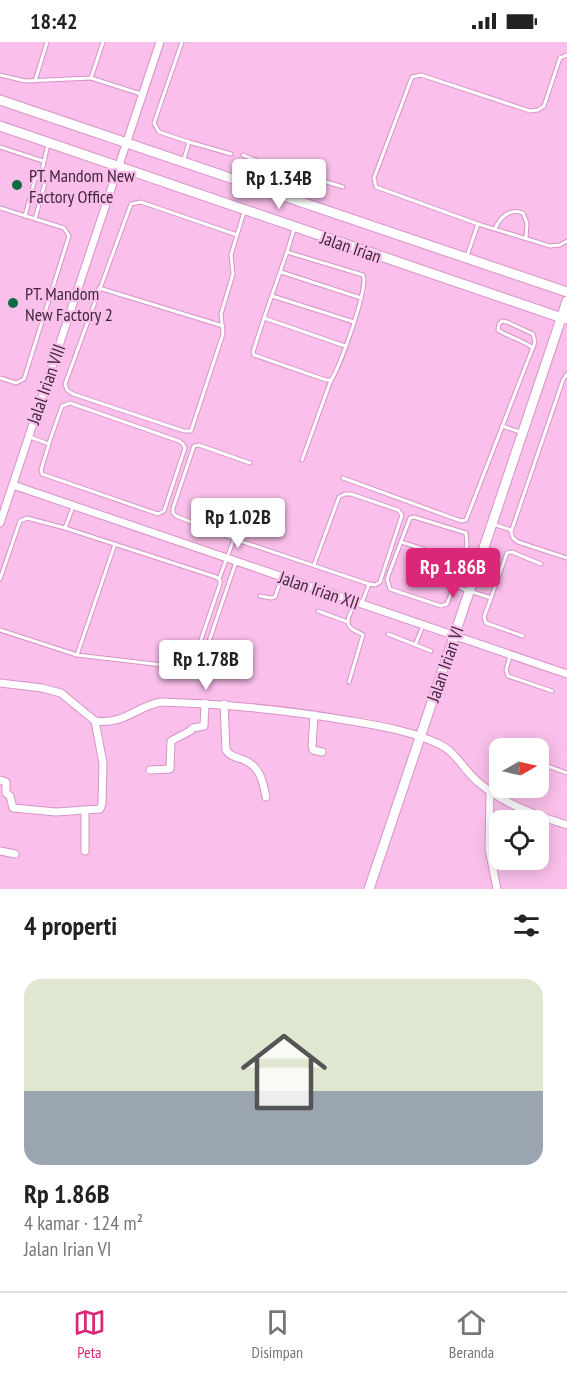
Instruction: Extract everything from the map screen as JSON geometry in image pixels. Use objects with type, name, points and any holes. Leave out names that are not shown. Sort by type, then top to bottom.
[{"type":"street","name":"Jalal Irian VIII","points":[[0,523],[2,508],[13,484],[160,42]]},
{"type":"street","name":"Jalan Irian","points":[[0,100],[567,292]]},
{"type":"street","name":"Jalan Irian","points":[[0,126],[120,165],[564,319]]},
{"type":"street","name":"Jalan Irian VI","points":[[369,889],[564,319],[567,301]]},
{"type":"street","name":"Jalan Irian XII","points":[[13,484],[567,674]]},
{"type":"street","points":[[0,683],[64,695],[95,721],[116,720],[158,702],[224,704],[376,725],[420,736],[445,747],[465,770],[489,790]]},
{"type":"street","points":[[150,771],[170,769],[171,741],[193,728],[204,726],[205,703]]},
{"type":"street","points":[[224,704],[226,750],[231,755],[254,764],[266,797]]},
{"type":"street","points":[[314,715],[312,746],[313,750],[322,752]]},
{"type":"street","points":[[0,780],[6,782],[6,793],[10,796],[12,808],[49,812],[98,810],[102,804],[103,763],[95,721]]},
{"type":"street","points":[[490,798],[489,849],[497,889]]},
{"type":"street","points":[[500,798],[529,812],[567,825]]},
{"type":"street","points":[[85,811],[85,851]]},
{"type":"street","points":[[0,851],[15,854]]},
{"type":"lane","points":[[35,81],[47,42]]},
{"type":"lane","points":[[91,78],[103,42]]},
{"type":"lane","points":[[182,42],[154,123],[155,129],[231,154]]},
{"type":"lane","points":[[567,55],[560,58],[544,106],[534,111],[419,74],[412,76],[375,176],[375,184],[380,190],[478,224],[550,246],[560,245],[567,241]]},
{"type":"lane","points":[[0,75],[17,80],[35,81],[91,78],[142,94]]},
{"type":"lane","points":[[35,219],[45,183],[41,175],[49,142]]},
{"type":"lane","points":[[182,163],[189,142]]},
{"type":"lane","points":[[0,147],[43,161]]},
{"type":"lane","points":[[243,155],[343,187]]},
{"type":"lane","points":[[250,186],[260,162]]},
{"type":"lane","points":[[25,216],[35,179],[41,175]]},
{"type":"lane","points":[[237,235],[141,202],[134,202],[129,207],[64,384],[67,390],[184,431],[191,431],[223,334],[221,315],[233,274],[231,255],[245,209]]},
{"type":"lane","points":[[0,208],[64,228],[69,236],[24,379],[16,383],[0,378]]},
{"type":"lane","points":[[495,229],[498,222],[510,212],[520,212],[523,213],[527,223],[526,238]]},
{"type":"lane","points":[[466,258],[478,224]]},
{"type":"lane","points":[[295,227],[253,352],[254,355],[331,380]]},
{"type":"lane","points":[[287,252],[363,275],[365,282],[354,322],[302,460]]},
{"type":"lane","points":[[280,272],[362,298]]},
{"type":"lane","points":[[99,288],[223,326]]},
{"type":"lane","points":[[272,296],[354,322]]},
{"type":"lane","points":[[264,318],[345,346]]},
{"type":"lane","points":[[343,478],[461,521],[466,519],[469,516],[533,348],[535,338],[532,334],[507,322],[502,321],[499,324],[498,330],[533,348]]},
{"type":"lane","points":[[567,374],[511,531],[512,536],[518,542],[567,558]]},
{"type":"lane","points":[[70,403],[179,441],[185,448],[164,511],[159,514],[42,474],[41,470],[49,443],[62,406],[70,403]]},
{"type":"lane","points":[[502,426],[524,434]]},
{"type":"lane","points":[[28,437],[49,443]]},
{"type":"lane","points":[[250,463],[199,445],[194,446],[172,513],[234,539],[375,585],[380,582],[402,516],[398,510],[348,493],[339,497],[314,565]]},
{"type":"lane","points":[[65,528],[73,505]]},
{"type":"lane","points":[[412,517],[466,533],[467,545],[454,586],[447,604],[443,606],[390,589],[387,579],[412,517]]},
{"type":"lane","points":[[0,579],[21,519],[27,518],[116,544],[219,579]]},
{"type":"lane","points":[[492,524],[511,531]]},
{"type":"lane","points":[[0,630],[77,655],[190,668],[234,539]]},
{"type":"lane","points":[[401,542],[423,549]]},
{"type":"lane","points":[[77,655],[116,544]]},
{"type":"lane","points":[[523,636],[486,623],[484,617],[507,553],[512,552],[541,564]]},
{"type":"lane","points":[[230,672],[205,664],[203,659],[236,562]]},
{"type":"lane","points":[[260,596],[275,597],[282,578]]},
{"type":"lane","points":[[349,682],[363,635],[350,628],[348,622],[369,584]]},
{"type":"lane","points":[[454,586],[491,598]]},
{"type":"lane","points":[[318,611],[348,622]]},
{"type":"lane","points":[[415,645],[423,626]]},
{"type":"lane","points":[[388,634],[431,651]]},
{"type":"lane","points":[[511,656],[506,670],[508,675],[552,691]]},
{"type":"lane","points":[[549,768],[567,773]]},
{"type":"place","name":"PT. Mandom New Factory Office","points":[[17,185]]},
{"type":"place","name":"PT. Mandom New Factory 2","points":[[13,303]]}]
